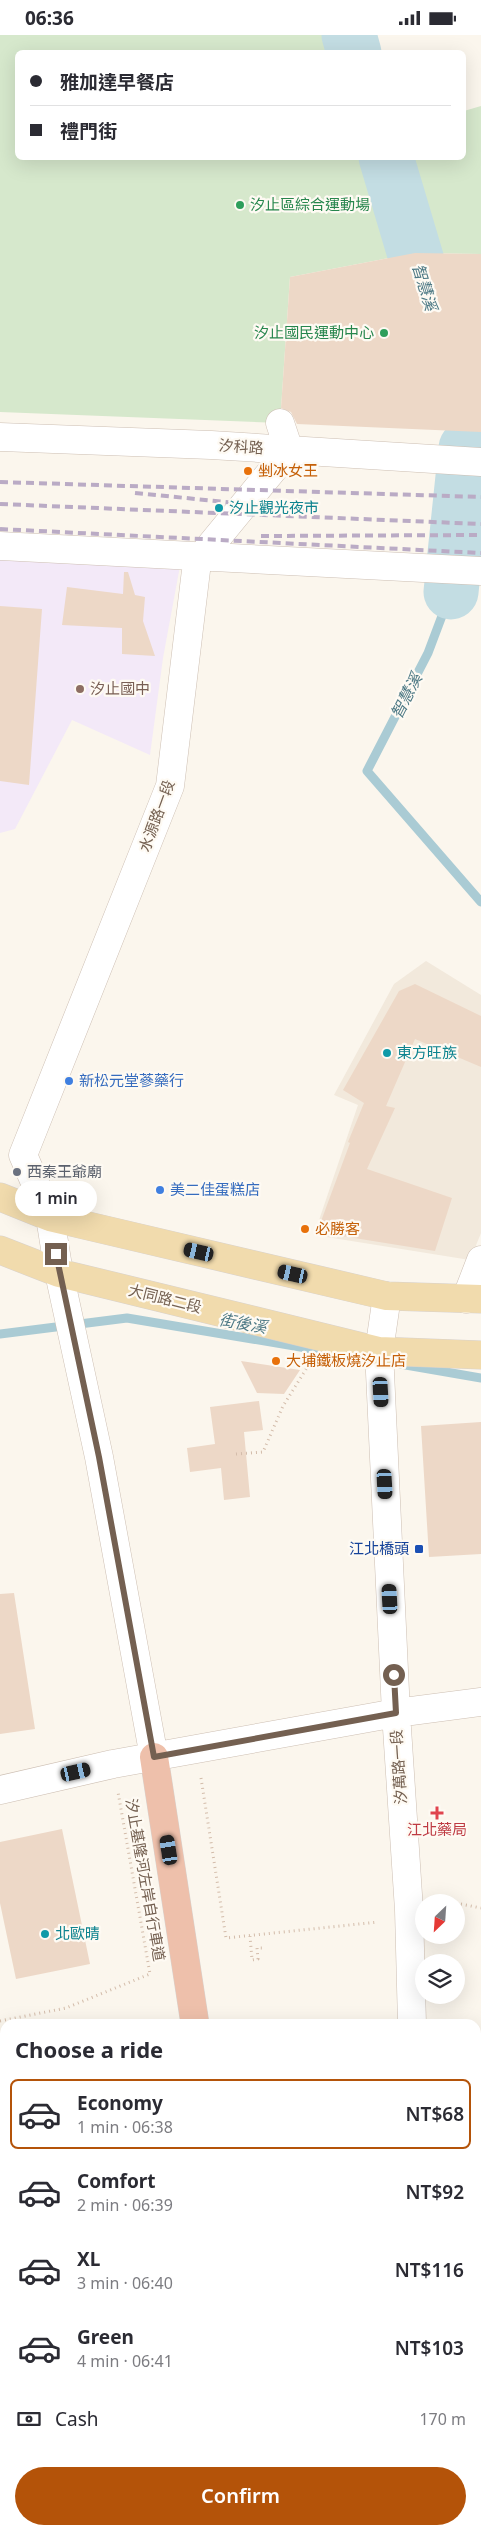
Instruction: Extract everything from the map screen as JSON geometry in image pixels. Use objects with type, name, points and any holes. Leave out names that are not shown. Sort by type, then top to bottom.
[{"type":"highway","points":[[154,1757],[194,2019]]},
{"type":"main road","points":[[0,1197],[50,1217],[387,1296],[472,1299]]},
{"type":"main road","name":"大同路二段","points":[[0,1250],[59,1273],[380,1362],[430,1353],[481,1355]]},
{"type":"street","points":[[280,423],[289,450]]},
{"type":"street","name":"汐科路","points":[[0,437],[481,461]]},
{"type":"street","name":"水源路一段","points":[[154,1757],[99,1457],[59,1273],[50,1217],[23,1155],[170,786],[197,562],[289,450]]},
{"type":"street","points":[[0,547],[474,570]]},
{"type":"street","points":[[472,1299],[481,1260]]},
{"type":"street","name":"汐萬路一段","points":[[387,1296],[380,1362],[396,1713],[410,1938],[412,2019]]},
{"type":"street","points":[[0,1789],[113,1763],[396,1713],[481,1702]]},
{"type":"path","points":[[236,1454],[263,1451],[283,1406],[311,1361]]},
{"type":"path","points":[[201,1777],[226,1938],[378,1922]]},
{"type":"path","name":"汐止基隆河左岸自行車道","points":[[10,2019],[66,2008],[150,1974],[117,1782]]},
{"type":"path","points":[[465,1905],[481,1908]]},
{"type":"path","points":[[250,1935],[252,1960],[258,1959],[257,1948],[262,1948]]},
{"type":"shaded area","name":"汐止國中","points":[[0,557],[180,566],[163,658],[150,755],[72,720],[15,829],[0,833]]},
{"type":"shaded area","name":"東方旺族","points":[[426,961],[481,995],[481,1233],[470,1260],[314,1235],[358,1105],[334,1095],[394,984]]},
{"type":"green space","name":"汐止區綜合運動場","points":[[0,35],[367,35],[372,50],[15,50],[15,160],[466,160],[466,110],[481,106],[481,254],[415,253],[290,277],[280,423],[0,412]]},
{"type":"building","name":"汐止國民運動中心","points":[[415,253],[481,254],[481,432],[297,424],[291,412],[281,408],[290,277]]},
{"type":"building","points":[[124,572],[128,572],[135,595],[145,597],[143,621],[155,656],[122,654],[122,628],[62,625],[67,587],[123,594]]},
{"type":"building","points":[[0,606],[42,609],[29,785],[0,781]]},
{"type":"building","points":[[415,984],[481,1016],[481,1067],[415,1039],[386,1106],[395,1108],[367,1169],[452,1198],[435,1251],[317,1232],[350,1143],[348,1142],[364,1103],[343,1090],[399,991]]},
{"type":"building","points":[[241,1361],[300,1370],[284,1394],[257,1393]]},
{"type":"building","points":[[259,1401],[263,1430],[244,1432],[250,1497],[224,1500],[221,1468],[190,1472],[187,1448],[215,1444],[210,1407]]},
{"type":"building","points":[[481,1422],[481,1554],[429,1557],[421,1426]]},
{"type":"building","points":[[14,1593],[35,1729],[0,1734],[0,1594]]},
{"type":"building","name":"北歐晴","points":[[62,1829],[90,1964],[16,1979],[0,1903],[0,1842]]},
{"type":"waterway","name":"智慧溪","points":[[349,35],[353,50]]},
{"type":"waterway","name":"智慧溪","points":[[387,160],[436,325]]},
{"type":"waterway","name":"智慧溪","points":[[451,592],[466,448]]},
{"type":"waterway","name":"智慧溪","points":[[451,592],[428,653],[367,771],[481,902]]},
{"type":"waterway","name":"街後溪","points":[[0,1334],[127,1318],[330,1352]]},
{"type":"waterway","name":"街後溪","points":[[400,1364],[481,1378]]},
{"type":"railway","points":[[0,482],[481,497]]},
{"type":"railway","points":[[135,493],[307,510]]},
{"type":"railway","points":[[0,504],[481,524]]},
{"type":"railway","points":[[0,529],[481,553]]},
{"type":"railway","points":[[261,536],[481,535]]},
{"type":"place","name":"汐止區綜合運動場","points":[[240,205]]},
{"type":"place","name":"汐止國民運動中心","points":[[384,333]]},
{"type":"place","name":"剉冰女王","points":[[248,471]]},
{"type":"place","name":"汐止觀光夜市","points":[[219,508]]},
{"type":"place","name":"汐止國中","points":[[80,689]]},
{"type":"place","name":"東方旺族","points":[[387,1053]]},
{"type":"place","name":"新松元堂蔘藥行","points":[[69,1081]]},
{"type":"place","name":"西秦王爺廟","points":[[17,1172]]},
{"type":"place","name":"美二佳蛋糕店","points":[[160,1190]]},
{"type":"place","name":"必勝客","points":[[305,1229]]},
{"type":"place","name":"大埔鐵板燒汐止店","points":[[276,1361]]},
{"type":"place","name":"江北橋頭","points":[[419,1549]]},
{"type":"place","name":"江北藥局","points":[[437,1813]]},
{"type":"place","name":"北歐晴","points":[[45,1934]]},
{"type":"route","points":[[56,1254],[99,1457],[154,1757],[396,1713],[394,1675]]}]
